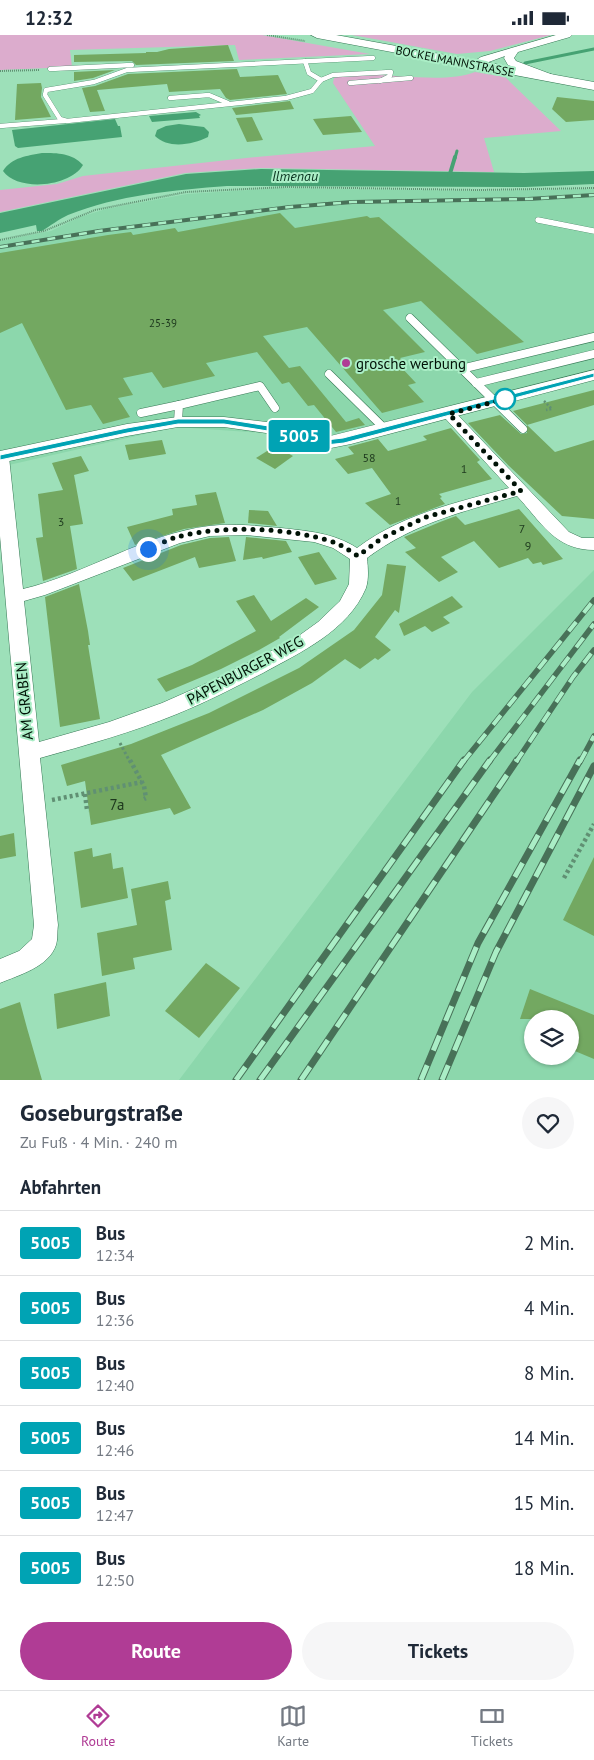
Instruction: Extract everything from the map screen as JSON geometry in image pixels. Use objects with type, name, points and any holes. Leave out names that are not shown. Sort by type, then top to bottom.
[{"type":"main road","name":"BOCKELMANNSTRASSE","points":[[313,38],[437,57],[594,86]]},
{"type":"street","points":[[437,57],[470,58],[498,55],[567,35]]},
{"type":"street","points":[[515,51],[509,58],[512,63],[552,78]]},
{"type":"street","points":[[475,65],[498,55]]},
{"type":"street","points":[[1,457],[127,430],[179,413],[251,425],[326,443],[386,430],[594,375]]},
{"type":"street","points":[[449,414],[563,536],[586,544]]},
{"type":"street","name":"AM GRABEN","points":[[0,971],[28,959],[44,944],[46,925],[1,457]]},
{"type":"street","points":[[14,597],[39,591],[176,537],[210,531],[246,530],[315,537],[339,545],[358,556],[382,538],[426,517],[521,491]]},
{"type":"street","name":"PAPENBURGER WEG","points":[[29,753],[113,729],[157,714],[232,680],[282,654],[322,629],[343,611],[355,592],[360,573],[358,556]]},
{"type":"lane","points":[[50,69],[372,57],[127,70],[94,82],[46,90],[45,95],[60,119],[67,121]]},
{"type":"lane","points":[[305,61],[310,77],[321,80]]},
{"type":"lane","points":[[0,126],[286,99],[312,91],[321,80],[334,75],[391,73],[390,76],[380,81]]},
{"type":"lane","points":[[350,83],[411,79]]},
{"type":"lane","points":[[170,98],[209,95],[229,103]]},
{"type":"lane","points":[[538,220],[594,231]]},
{"type":"lane","points":[[410,318],[523,429]]},
{"type":"lane","points":[[462,369],[594,337]]},
{"type":"lane","points":[[476,383],[594,354]]},
{"type":"lane","points":[[329,374],[386,430]]},
{"type":"lane","points":[[141,413],[179,413],[260,386],[275,408]]},
{"type":"path","points":[[267,35],[313,38]]},
{"type":"path","points":[[0,71],[50,69]]},
{"type":"path","points":[[0,240],[44,231],[78,216],[114,205],[186,193],[224,189],[286,187],[479,190],[594,188]]},
{"type":"path","points":[[113,729],[142,782],[146,798],[144,799]]},
{"type":"path","points":[[34,804],[142,782]]},
{"type":"path","points":[[85,794],[87,810],[89,810]]},
{"type":"path","points":[[564,878],[594,824]]},
{"type":"shaded area","points":[[0,35],[262,35],[370,54],[239,60],[235,45],[70,50],[72,67],[0,70]]},
{"type":"shaded area","points":[[352,35],[551,35],[490,51],[457,54]]},
{"type":"shaded area","points":[[475,72],[505,77],[561,131],[484,138],[494,172],[261,168],[185,173],[0,212],[0,190],[57,184],[83,176],[375,146],[333,83],[334,78],[371,75],[433,78]]},
{"type":"shaded area","points":[[280,188],[481,191],[594,189],[594,378],[319,450],[265,433],[176,427],[0,467],[0,241],[51,231],[80,217],[106,209],[187,194]]},
{"type":"shaded area","points":[[594,570],[594,1080],[179,1080],[472,692]]},
{"type":"water","points":[[196,112],[201,115],[199,116],[200,118],[152,122],[149,116]]},
{"type":"water","points":[[115,119],[118,126],[120,126],[122,137],[18,148],[15,146],[12,130]]},
{"type":"water","points":[[179,124],[204,127],[209,132],[208,137],[188,144],[173,144],[160,140],[155,136],[157,130]]},
{"type":"water","points":[[42,153],[69,156],[83,165],[67,178],[44,184],[20,182],[10,178],[3,171],[15,160]]},
{"type":"water","name":"Ilmenau","points":[[261,169],[524,173],[594,171],[594,184],[525,187],[227,186],[126,198],[68,215],[42,231],[37,231],[36,225],[0,233],[0,213],[186,174]]},
{"type":"building","points":[[228,45],[234,61],[136,65],[132,61],[74,62],[74,55],[146,53],[169,49]]},
{"type":"building","points":[[237,69],[240,77],[278,75],[287,94],[230,100],[226,98],[220,89],[169,92],[167,84],[97,90],[105,111],[90,112],[82,88],[95,86],[128,74]]},
{"type":"building","points":[[115,70],[93,78],[74,81],[74,72]]},
{"type":"building","points":[[41,83],[41,97],[51,117],[15,120],[17,84]]},
{"type":"building","points":[[557,97],[594,101],[594,120],[566,122],[552,109]]},
{"type":"building","points":[[290,101],[294,109],[236,115],[232,108]]},
{"type":"building","points":[[351,116],[362,132],[323,135],[313,119]]},
{"type":"building","points":[[252,117],[263,140],[247,142],[236,118]]},
{"type":"building","points":[[280,213],[295,228],[367,216],[370,218],[379,217],[524,342],[477,354],[421,301],[383,310],[425,352],[400,358],[406,364],[400,366],[416,383],[408,385],[424,402],[382,413],[307,327],[263,336],[289,368],[300,366],[346,422],[359,418],[365,425],[336,432],[314,405],[308,406],[289,382],[282,384],[257,352],[206,363],[215,376],[163,388],[152,372],[123,378],[133,395],[118,398],[130,417],[103,424],[91,405],[66,410],[22,323],[0,333],[0,253],[131,232],[133,235],[175,228],[178,232]]},
{"type":"building","points":[[594,390],[594,405],[527,425],[513,411]]},
{"type":"building","points":[[500,415],[521,434],[527,433],[527,425],[555,452],[594,440],[594,519],[562,516],[508,465],[468,423]]},
{"type":"building","points":[[451,428],[480,460],[477,462],[492,479],[439,494],[445,504],[390,525],[365,503],[391,494],[372,468],[348,474],[335,459],[354,454],[348,447],[378,439],[388,451],[427,440],[423,436]]},
{"type":"building","points":[[162,440],[166,454],[129,460],[125,445]]},
{"type":"building","points":[[275,446],[293,456],[275,469],[256,458]]},
{"type":"building","points":[[81,456],[89,471],[74,475],[83,524],[70,526],[77,569],[43,581],[36,538],[43,537],[38,494],[63,490],[52,463]]},
{"type":"building","points":[[216,492],[225,523],[184,529],[135,545],[127,527],[173,515],[172,509],[197,505],[195,495]]},
{"type":"building","points":[[519,509],[563,559],[543,565],[541,562],[533,564],[528,558],[499,568],[474,541],[441,557],[458,572],[439,582],[405,552],[416,548],[404,537],[440,522],[456,516],[465,525]]},
{"type":"building","points":[[249,510],[268,511],[277,526],[248,523]]},
{"type":"building","points":[[229,537],[236,561],[199,568],[195,557],[133,581],[123,568],[181,545],[210,538]]},
{"type":"building","points":[[246,537],[286,541],[292,552],[263,559],[262,557],[243,560]]},
{"type":"building","points":[[319,552],[337,579],[315,585],[298,557]]},
{"type":"building","points":[[387,564],[406,566],[399,613],[395,610],[375,637],[391,650],[378,660],[375,658],[360,669],[345,659],[312,683],[263,710],[161,755],[191,808],[174,815],[170,808],[91,825],[85,781],[67,786],[61,765],[131,744],[209,713],[299,668],[354,630],[382,595]]},
{"type":"building","points":[[79,584],[88,631],[90,645],[88,645],[100,719],[60,727],[45,597]]},
{"type":"building","points":[[254,595],[271,621],[306,598],[319,607],[280,638],[259,650],[221,669],[166,692],[157,679],[192,665],[256,631],[236,601]]},
{"type":"building","points":[[452,596],[463,607],[443,617],[450,623],[432,632],[425,626],[404,636],[399,624]]},
{"type":"building","points":[[14,833],[16,856],[0,859],[0,836]]},
{"type":"building","points":[[92,848],[93,857],[111,853],[113,869],[123,867],[128,898],[81,908],[74,852]]},
{"type":"building","points":[[594,857],[594,936],[563,920]]},
{"type":"building","points":[[168,881],[171,899],[165,901],[172,950],[133,958],[135,969],[102,976],[97,933],[137,925],[131,889]]},
{"type":"building","points":[[206,963],[240,988],[199,1038],[165,1011]]},
{"type":"building","points":[[106,982],[110,1016],[57,1029],[54,994]]},
{"type":"building","points":[[530,989],[594,1015],[594,1059],[579,1053],[579,1010],[524,1010],[524,1019],[520,1019]]},
{"type":"building","points":[[20,1002],[42,1080],[0,1080],[0,1009]]},
{"type":"waterway","points":[[525,63],[594,49]]},
{"type":"waterway","points":[[455,158],[457,151]]},
{"type":"waterway","points":[[449,177],[455,157]]},
{"type":"railway","points":[[0,247],[99,231],[290,207],[352,202],[528,199],[594,195]]},
{"type":"railway","points":[[463,762],[594,600]]},
{"type":"railway","points":[[489,762],[594,624]]},
{"type":"railway","points":[[516,762],[573,677],[594,650]]},
{"type":"railway","points":[[580,762],[594,736]]},
{"type":"railway","points":[[236,1080],[464,760]]},
{"type":"railway","points":[[260,1080],[490,760]]},
{"type":"railway","points":[[301,1080],[517,760]]},
{"type":"railway","points":[[421,1080],[478,943],[580,760]]},
{"type":"railway","points":[[442,1080],[496,952],[594,766]]},
{"type":"bus line","name":"5005","points":[[0,457],[127,430],[194,421],[224,421],[251,425],[275,429],[326,443],[386,430],[594,375]]},
{"type":"place","name":"grosche werbung","points":[[346,363]]},
{"type":"route","points":[[148,549],[176,537],[210,531],[246,530],[315,537],[339,545],[358,556],[382,538],[426,517],[521,491],[449,414],[505,399]]}]
